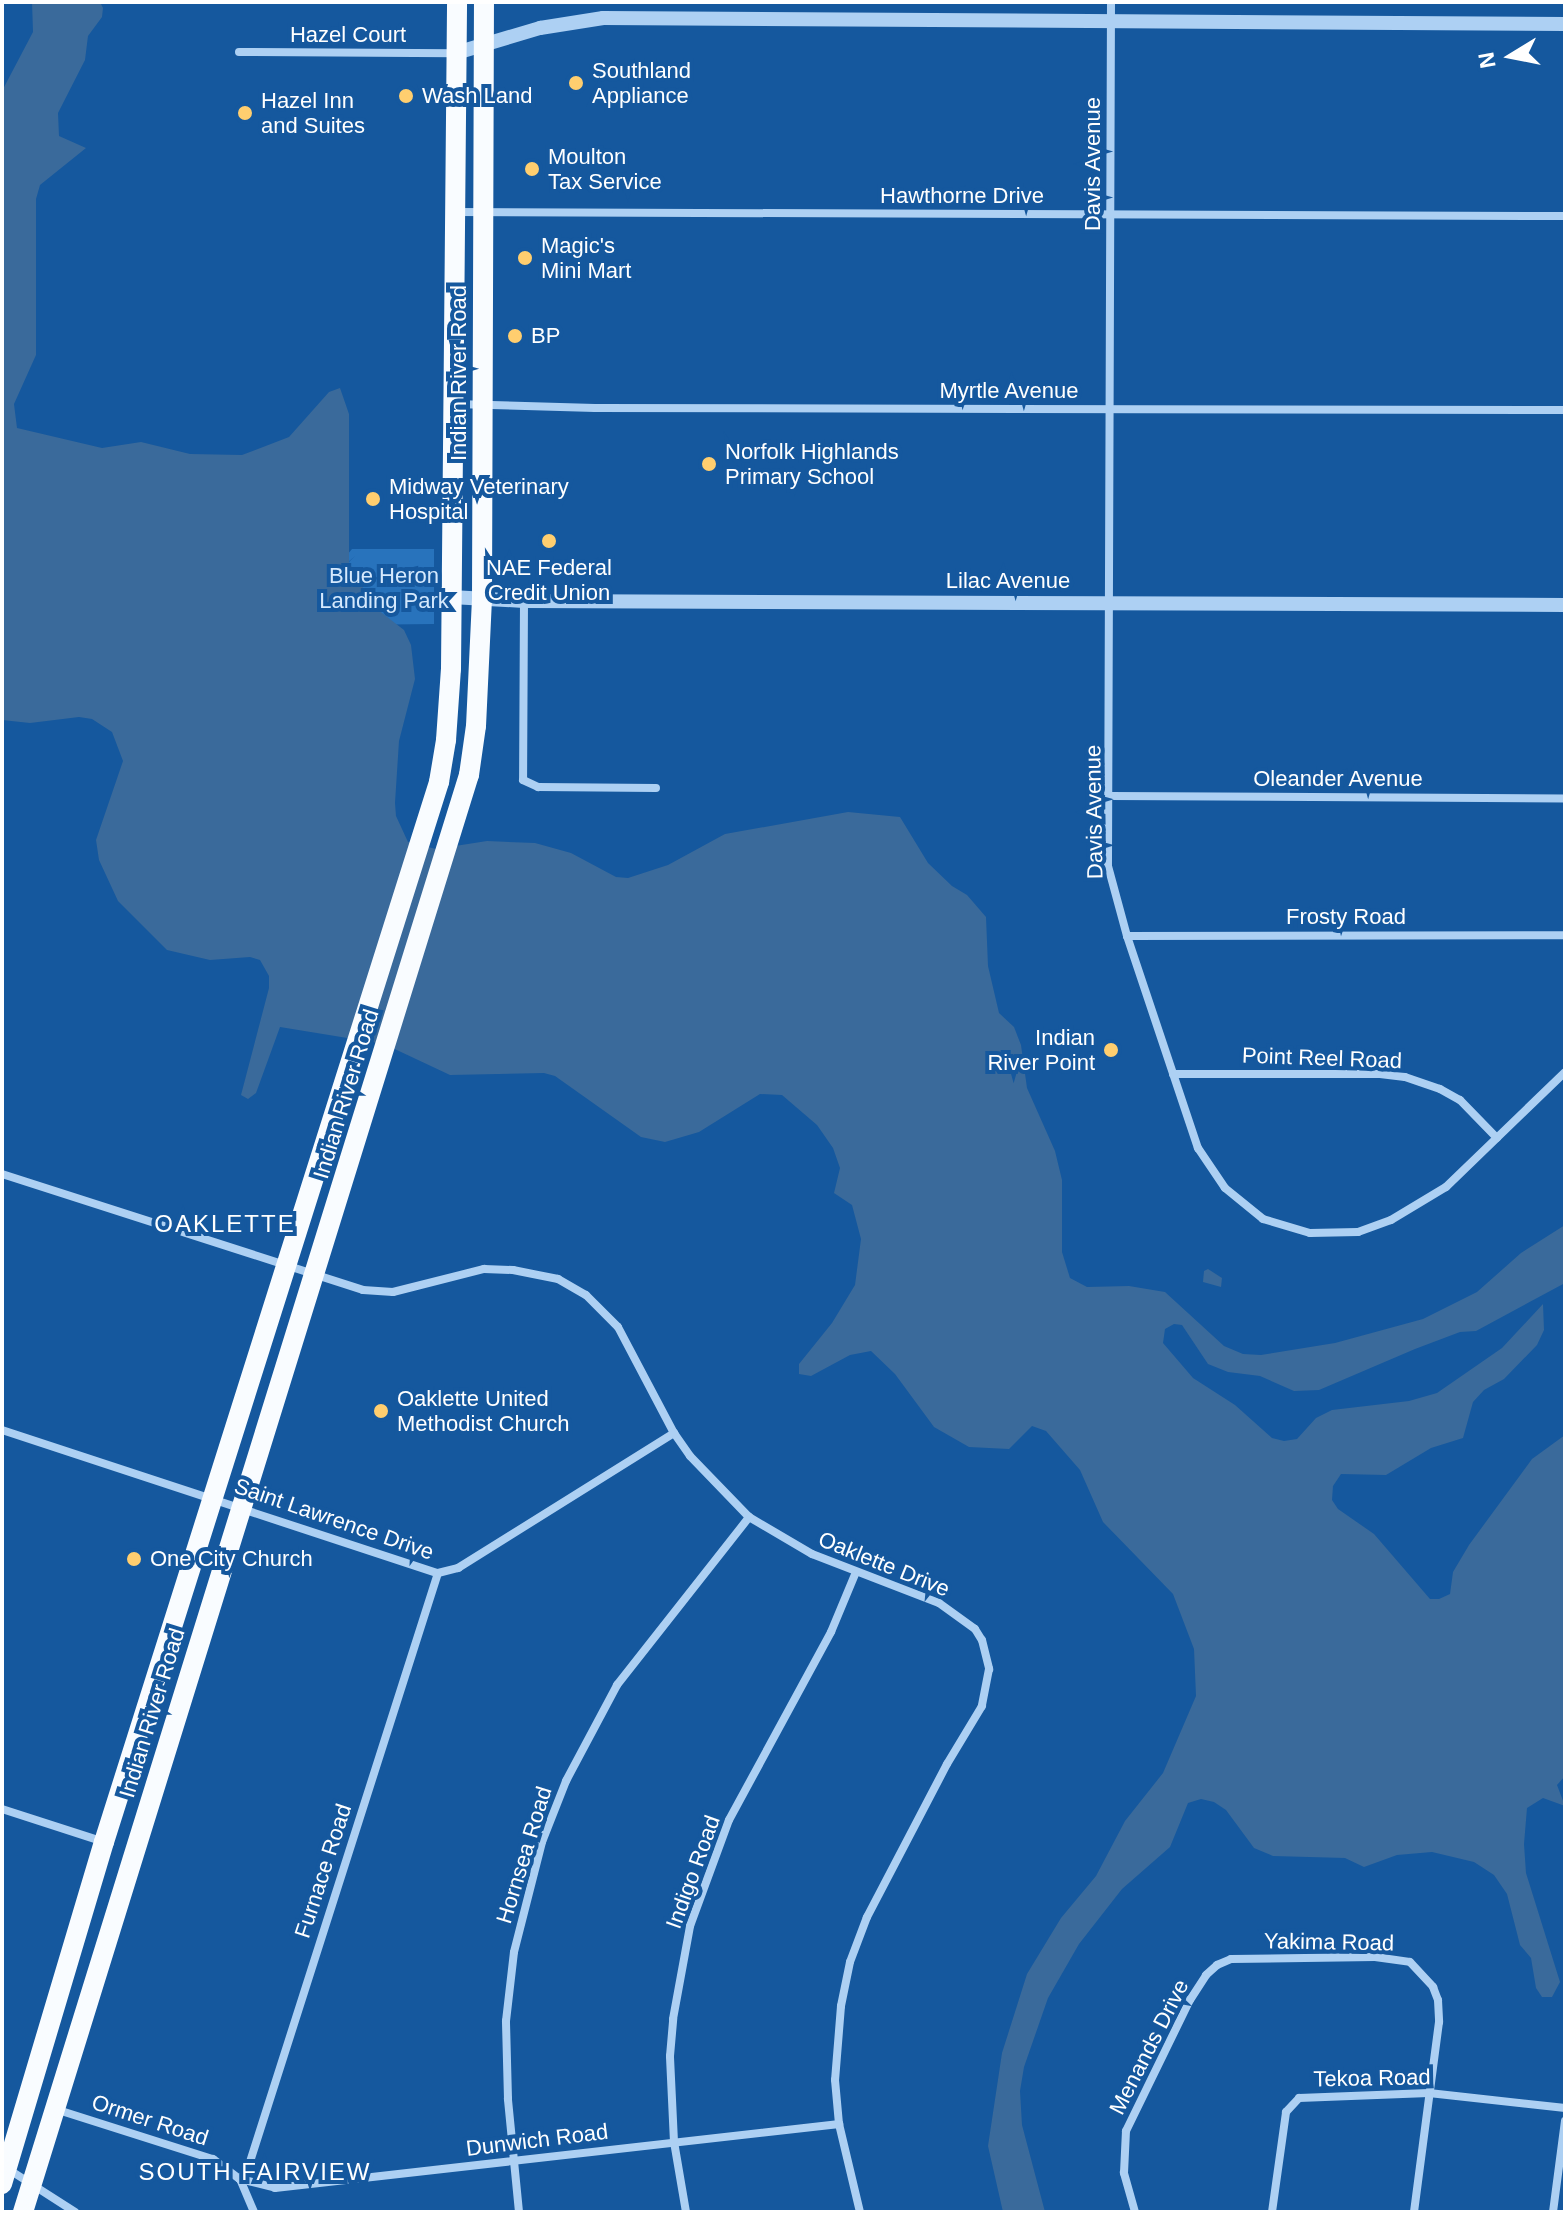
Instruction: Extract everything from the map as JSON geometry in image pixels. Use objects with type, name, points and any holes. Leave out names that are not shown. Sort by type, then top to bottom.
[{"type":"main road","name":"Indian River Road","points":[[4,2173],[104,1842],[442,766],[450,704],[457,2]]},
{"type":"main road","name":"Indian River Road","points":[[23,2212],[469,775],[476,726],[482,598],[484,2]]},
{"type":"street","name":"Davis Avenue","points":[[1111,2],[1108,866],[1127,936],[1198,1148],[1215,1176],[1249,1210],[1295,1231],[1342,1235],[1391,1220],[1446,1187],[1565,1072]]},
{"type":"street","points":[[456,53],[540,28],[603,18],[1565,24]]},
{"type":"street","name":"Hazel Court","points":[[239,52],[456,53]]},
{"type":"street","name":"Hawthorne Drive","points":[[456,212],[1565,216]]},
{"type":"street","name":"Myrtle Avenue","points":[[453,404],[1565,410]]},
{"type":"street","name":"Lilac Avenue","points":[[451,597],[524,601],[1565,605]]},
{"type":"street","points":[[524,601],[523,780],[538,787],[656,788]]},
{"type":"street","name":"Oleander Avenue","points":[[1110,796],[1565,798]]},
{"type":"street","name":"Frosty Road","points":[[1127,936],[1565,935]]},
{"type":"street","name":"Point Reel Road","points":[[1173,1074],[1380,1074],[1405,1077],[1440,1089],[1460,1100],[1497,1138]]},
{"type":"street","name":"Oaklette Drive","points":[[2,1174],[286,1268],[363,1290],[393,1292],[484,1269],[513,1270],[558,1279],[586,1295],[618,1327],[674,1433],[690,1456],[749,1517],[794,1546],[955,1612],[982,1640],[989,1669],[982,1706],[886,1877],[850,1962],[838,2030],[835,2080],[839,2124],[860,2212]]},
{"type":"street","name":"Saint Lawrence Drive","points":[[2,1430],[214,1497],[438,1573],[458,1568],[674,1433]]},
{"type":"street","name":"Hornsea Road","points":[[519,2212],[512,2161],[506,2067],[510,1975],[524,1905],[553,1811],[617,1685],[749,1517]]},
{"type":"street","name":"Indigo Road","points":[[686,2212],[674,2142],[671,2088],[673,2019],[681,1966],[697,1900],[729,1820],[831,1632],[856,1572]]},
{"type":"street","name":"Furnace Road","points":[[240,2179],[248,2168],[438,1573]]},
{"type":"street","points":[[2,1809],[104,1842]]},
{"type":"street","name":"Yakima Road","points":[[1231,1959],[1375,1957],[1410,1962],[1422,1973],[1438,2000],[1429,2093]]},
{"type":"street","name":"Menands Drive","points":[[1135,2212],[1123,2154],[1131,2117],[1190,2000],[1211,1970],[1231,1959]]},
{"type":"street","points":[[1414,2212],[1429,2093]]},
{"type":"street","name":"Tekoa Road","points":[[1272,2212],[1286,2112],[1299,2098],[1429,2093],[1565,2108]]},
{"type":"street","name":"Ormer Road","points":[[55,2109],[205,2156],[240,2179]]},
{"type":"street","points":[[1553,2212],[1565,2121]]},
{"type":"street","name":"Dunwich Road","points":[[240,2179],[275,2188],[839,2124]]},
{"type":"street","points":[[4,2173],[32,2184],[75,2212]]},
{"type":"street","points":[[240,2179],[254,2212]]},
{"type":"green space","name":"Blue Heron Landing Park","points":[[352,549],[434,549],[434,624],[346,625],[333,578],[355,556],[318,589]]},
{"type":"shaded area","points":[[32,2],[100,2],[103,8],[102,17],[88,36],[85,60],[58,113],[59,136],[86,148],[40,185],[36,199],[36,355],[14,404],[17,428],[102,448],[141,442],[190,454],[242,455],[289,437],[329,392],[340,388],[349,414],[349,562],[373,606],[404,630],[411,645],[415,679],[399,741],[395,803],[396,816],[408,842],[436,849],[487,841],[535,843],[571,853],[616,877],[628,878],[668,865],[725,834],[848,812],[900,817],[928,863],[952,886],[967,895],[986,917],[988,966],[999,1013],[1014,1027],[1021,1045],[1027,1088],[1055,1151],[1062,1180],[1062,1252],[1070,1278],[1087,1287],[1129,1286],[1165,1292],[1224,1346],[1243,1354],[1261,1355],[1335,1343],[1423,1319],[1477,1292],[1521,1253],[1565,1225],[1565,1283],[1476,1331],[1460,1332],[1319,1390],[1294,1391],[1260,1376],[1228,1372],[1208,1364],[1182,1325],[1174,1324],[1165,1329],[1163,1343],[1193,1378],[1235,1405],[1272,1438],[1284,1441],[1297,1439],[1316,1418],[1332,1410],[1409,1401],[1437,1393],[1502,1348],[1543,1304],[1544,1330],[1537,1345],[1504,1379],[1484,1390],[1473,1402],[1463,1438],[1431,1448],[1386,1475],[1341,1474],[1333,1486],[1332,1500],[1338,1509],[1374,1534],[1430,1599],[1439,1599],[1450,1594],[1453,1572],[1469,1545],[1532,1459],[1565,1435],[1565,1776],[1557,1785],[1565,1806],[1543,1798],[1527,1808],[1524,1844],[1526,1873],[1560,1982],[1552,1997],[1542,1997],[1536,1988],[1531,1958],[1520,1945],[1507,1894],[1494,1875],[1474,1862],[1432,1852],[1397,1855],[1364,1867],[1345,1858],[1273,1856],[1254,1848],[1226,1810],[1214,1802],[1201,1799],[1188,1803],[1170,1847],[1122,1889],[1079,1944],[1048,1998],[1024,2067],[1020,2091],[1022,2125],[1045,2212],[1003,2212],[988,2146],[1002,2053],[1027,1974],[1061,1918],[1096,1876],[1125,1821],[1163,1773],[1196,1696],[1194,1649],[1173,1594],[1103,1522],[1080,1470],[1046,1431],[1032,1426],[1009,1449],[969,1447],[934,1427],[895,1374],[871,1351],[850,1355],[811,1376],[799,1374],[799,1364],[832,1323],[855,1285],[861,1239],[852,1205],[834,1193],[840,1168],[833,1148],[817,1125],[782,1095],[760,1094],[699,1132],[665,1142],[641,1137],[555,1076],[544,1073],[450,1075],[384,1044],[280,1027],[256,1093],[248,1099],[241,1095],[269,988],[269,976],[260,960],[250,957],[210,960],[167,950],[118,901],[99,860],[96,840],[123,761],[112,732],[92,719],[79,717],[30,723],[2,720],[2,91],[33,32]]},
{"type":"shaded area","points":[[1208,1269],[1222,1278],[1221,1287],[1203,1282],[1204,1271]]},
{"type":"place","name":"Southland Appliance","points":[[576,83]]},
{"type":"place","name":"Wash Land","points":[[406,96]]},
{"type":"place","name":"Hazel Inn and Suites","points":[[245,113]]},
{"type":"place","name":"Moulton Tax Service","points":[[532,169]]},
{"type":"place","name":"Magic's Mini Mart","points":[[525,258]]},
{"type":"place","name":"BP","points":[[515,336]]},
{"type":"place","name":"Norfolk Highlands Primary School","points":[[709,464]]},
{"type":"place","name":"Midway Veterinary Hospital","points":[[373,499]]},
{"type":"place","name":"NAE Federal Credit Union","points":[[549,541]]},
{"type":"place","name":"Indian River Point","points":[[1111,1050]]},
{"type":"place","name":"Oaklette United Methodist Church","points":[[381,1411]]},
{"type":"place","name":"One City Church","points":[[134,1559]]},
{"type":"district","name":"OAKLETTE","points":[[225,1224]]},
{"type":"district","name":"SOUTH FAIRVIEW","points":[[255,2172]]}]
